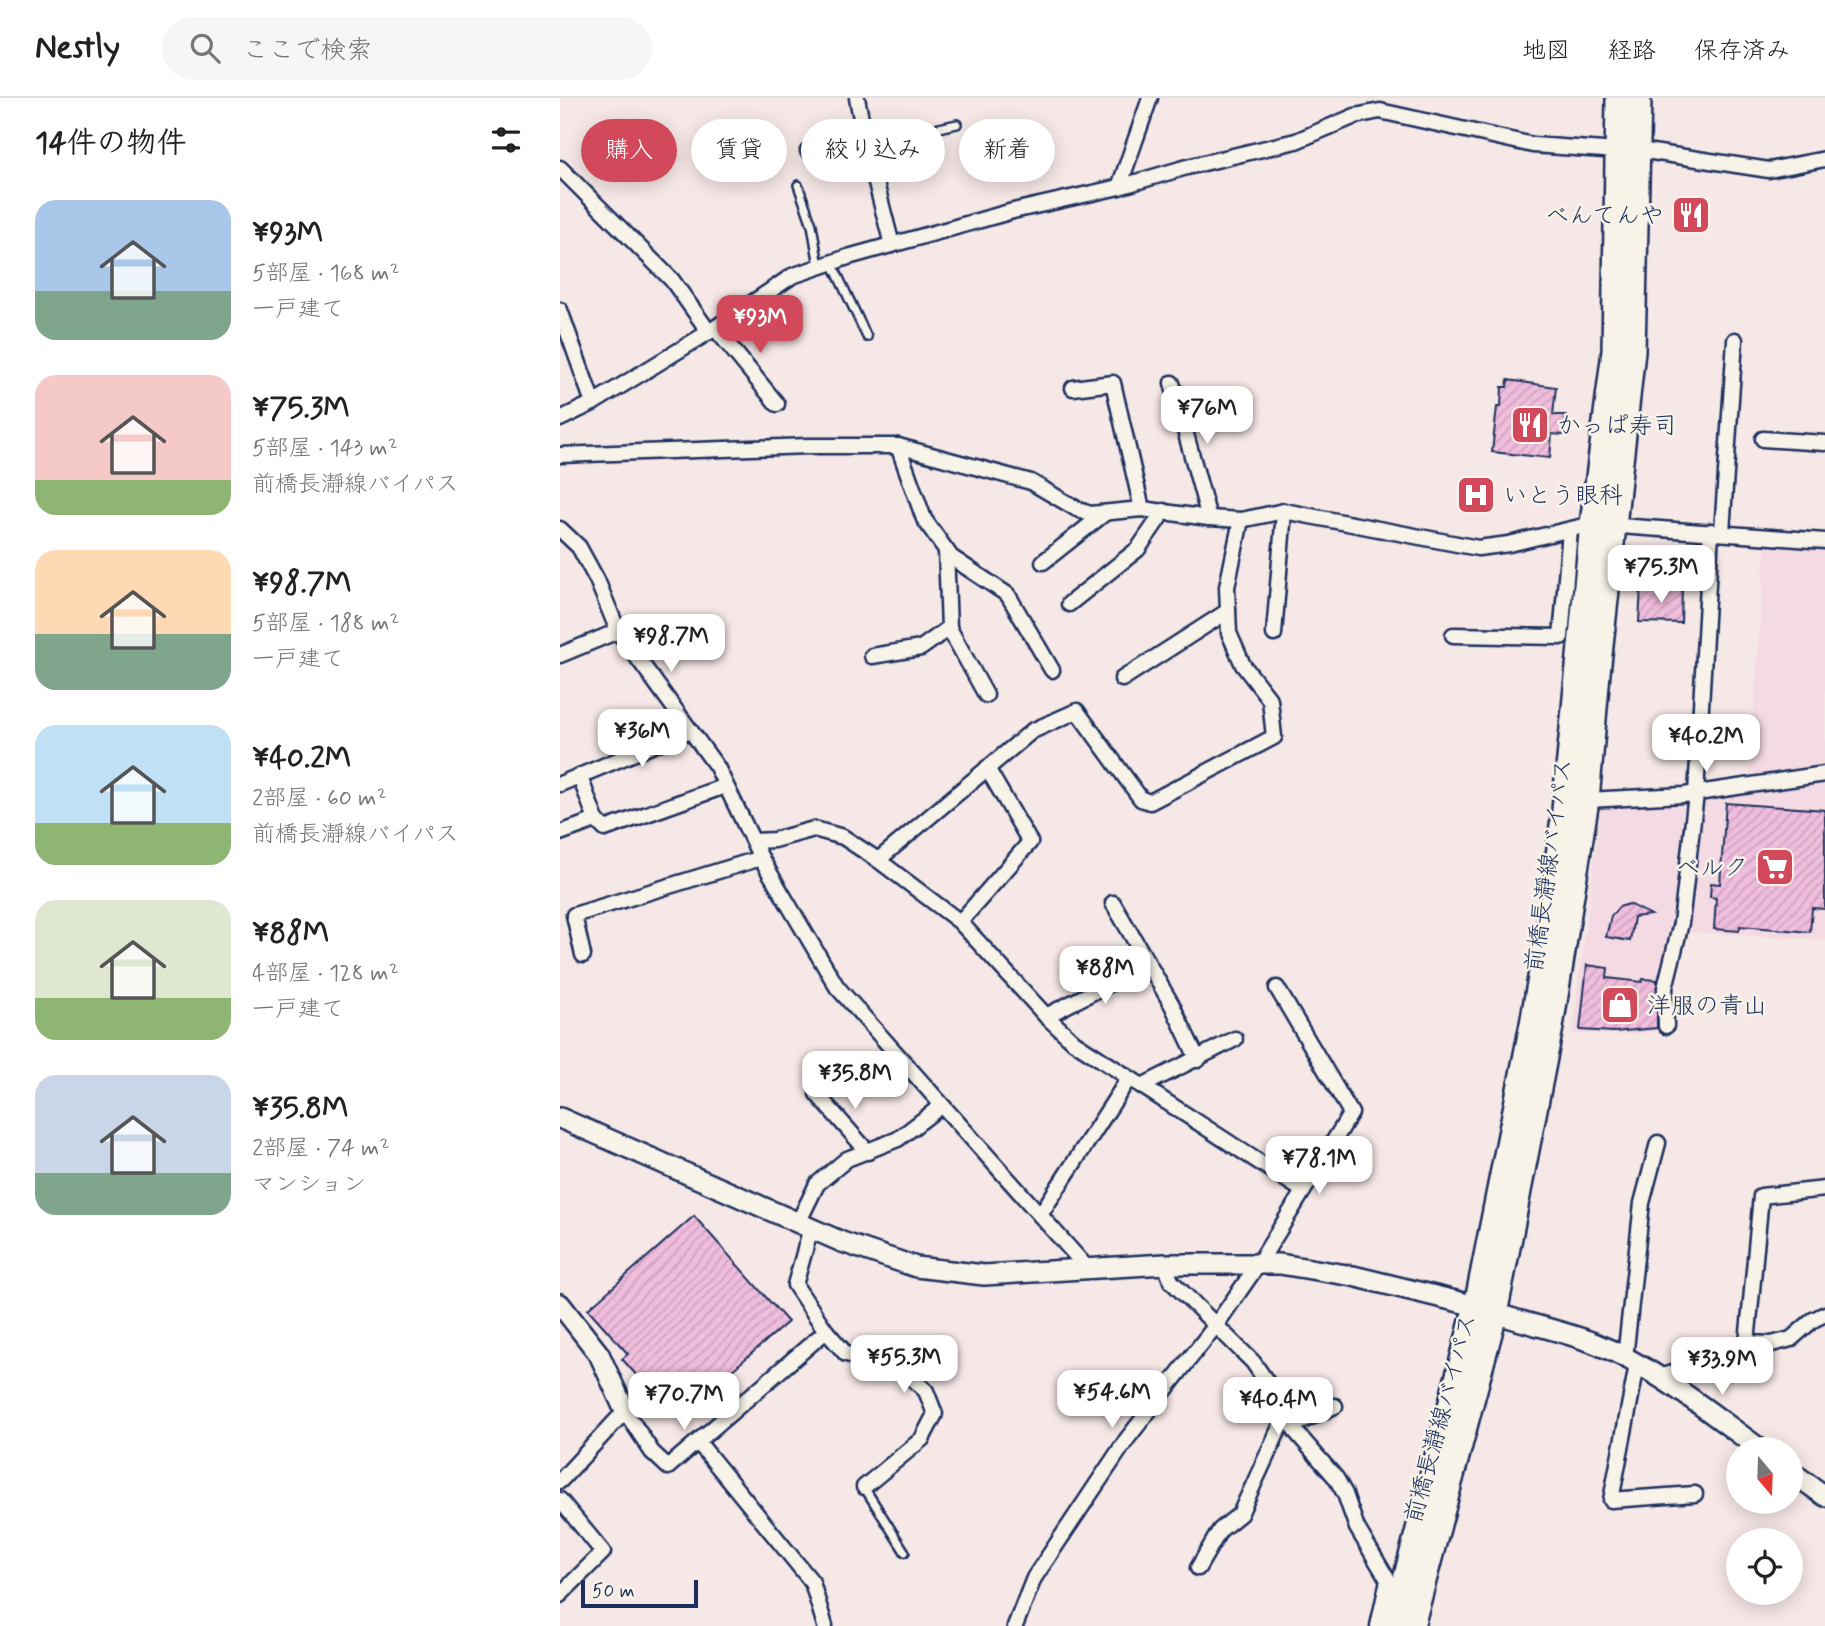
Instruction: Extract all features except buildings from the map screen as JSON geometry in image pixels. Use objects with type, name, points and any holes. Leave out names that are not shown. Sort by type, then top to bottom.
[{"type":"main road","name":"前橋長瀞線バイパス","points":[[1393,1626],[1486,1310],[1548,932],[1567,783],[1592,526],[1633,351],[1629,150],[1618,98]]},
{"type":"main road","name":"前橋長瀞線バイパス","points":[[1629,150],[1639,98]]},
{"type":"main road","name":"前橋長瀞線バイパス","points":[[1412,1626],[1551,1027],[1587,800],[1592,526]]},
{"type":"street","points":[[857,98],[861,119]]},
{"type":"street","points":[[1119,187],[1150,98]]},
{"type":"street","points":[[560,419],[593,403],[712,330],[792,276],[1013,211],[1119,187],[1187,167],[1296,141],[1355,116],[1380,111],[1533,145],[1629,150],[1769,170],[1825,159]]},
{"type":"street","points":[[560,168],[673,280],[712,330],[777,404]]},
{"type":"street","points":[[876,182],[892,245]]},
{"type":"street","points":[[561,313],[593,403]]},
{"type":"street","points":[[1667,1026],[1665,988],[1681,923],[1696,794],[1716,532],[1735,340]]},
{"type":"street","points":[[1073,388],[1113,383],[1142,509]]},
{"type":"street","points":[[1172,383],[1209,518]]},
{"type":"street","points":[[1763,439],[1825,443]]},
{"type":"street","points":[[560,455],[808,446],[898,446],[1031,482],[1090,514],[1142,509],[1241,520],[1284,511],[1478,548],[1592,526],[1825,541]]},
{"type":"street","points":[[898,446],[924,519],[951,556],[1008,595],[1052,670]]},
{"type":"street","points":[[1274,634],[1284,511]]},
{"type":"street","points":[[1043,562],[1106,512]]},
{"type":"street","points":[[1069,604],[1138,550],[1164,512]]},
{"type":"street","points":[[878,860],[1032,731],[1077,711],[1141,799],[1150,802],[1274,737],[1270,700],[1243,665],[1229,633],[1227,587],[1241,520]]},
{"type":"street","points":[[1453,635],[1561,637],[1592,526]]},
{"type":"street","points":[[560,528],[579,547],[597,580],[618,631],[717,767],[761,858],[837,987],[1088,1269]]},
{"type":"street","points":[[946,550],[949,628],[986,695]]},
{"type":"street","points":[[1122,679],[1228,611]]},
{"type":"street","points":[[872,656],[921,648],[949,628]]},
{"type":"street","points":[[560,655],[618,631]]},
{"type":"street","points":[[560,784],[690,730]]},
{"type":"street","points":[[960,922],[1030,842],[987,768]]},
{"type":"street","points":[[1587,800],[1696,794],[1825,774]]},
{"type":"street","points":[[580,777],[596,820],[605,829],[725,786]]},
{"type":"street","points":[[560,833],[596,820]]},
{"type":"street","points":[[754,841],[774,840],[814,829],[843,837],[960,922],[1046,1016],[1074,1042],[1302,1190]]},
{"type":"street","points":[[583,955],[574,915],[761,858]]},
{"type":"street","points":[[1113,903],[1172,1005],[1198,1060]]},
{"type":"street","points":[[1046,1016],[1147,964]]},
{"type":"street","points":[[1015,1626],[1034,1578],[1127,1438],[1216,1325],[1259,1263],[1351,1112],[1278,988]]},
{"type":"street","points":[[1142,1086],[1235,1039]]},
{"type":"street","points":[[1040,1215],[1129,1077]]},
{"type":"street","points":[[817,1094],[868,1152]]},
{"type":"street","points":[[864,1487],[922,1439],[935,1414],[926,1391],[900,1367],[846,1354],[825,1331],[795,1284],[805,1226],[817,1184],[847,1159],[898,1139],[941,1106]]},
{"type":"street","points":[[560,1118],[842,1242],[916,1267],[984,1275],[1165,1264],[1259,1263],[1353,1276],[1486,1310],[1594,1343],[1661,1377],[1744,1437]]},
{"type":"street","points":[[1658,1143],[1642,1203],[1631,1362],[1611,1500],[1695,1494]]},
{"type":"street","points":[[1747,1343],[1761,1196],[1825,1189]]},
{"type":"street","points":[[1165,1264],[1171,1281],[1253,1362],[1289,1420],[1336,1478],[1345,1494],[1357,1528],[1388,1580],[1378,1626]]},
{"type":"street","points":[[560,1304],[599,1354],[625,1411],[652,1452],[668,1467],[825,1331]]},
{"type":"street","points":[[1661,1377],[1747,1343],[1772,1344],[1791,1339],[1813,1320],[1825,1314]]},
{"type":"street","points":[[1198,1568],[1220,1530],[1240,1514],[1289,1420],[1335,1406]]},
{"type":"street","points":[[560,1481],[625,1411]]},
{"type":"street","points":[[698,1442],[812,1582],[825,1626]]},
{"type":"street","points":[[1803,1480],[1825,1496]]},
{"type":"street","points":[[560,1500],[603,1552],[560,1595]]},
{"type":"lane","points":[[945,127],[957,124]]},
{"type":"lane","points":[[798,185],[825,265],[867,337]]},
{"type":"lane","points":[[864,1487],[905,1552]]},
{"type":"shaded area","points":[[1765,547],[1825,550],[1825,940],[1672,931],[1660,979],[1663,1031],[1617,1035],[1572,1034],[1601,807],[1748,793]]},
{"type":"place","name":"べんてんや","points":[[1691,215]]},
{"type":"place","name":"かっぱ寿司","points":[[1530,425]]},
{"type":"place","name":"いとう眼科","points":[[1476,495]]},
{"type":"place","name":"ベルク","points":[[1775,867]]},
{"type":"place","name":"洋服の青山","points":[[1620,1005]]}]
